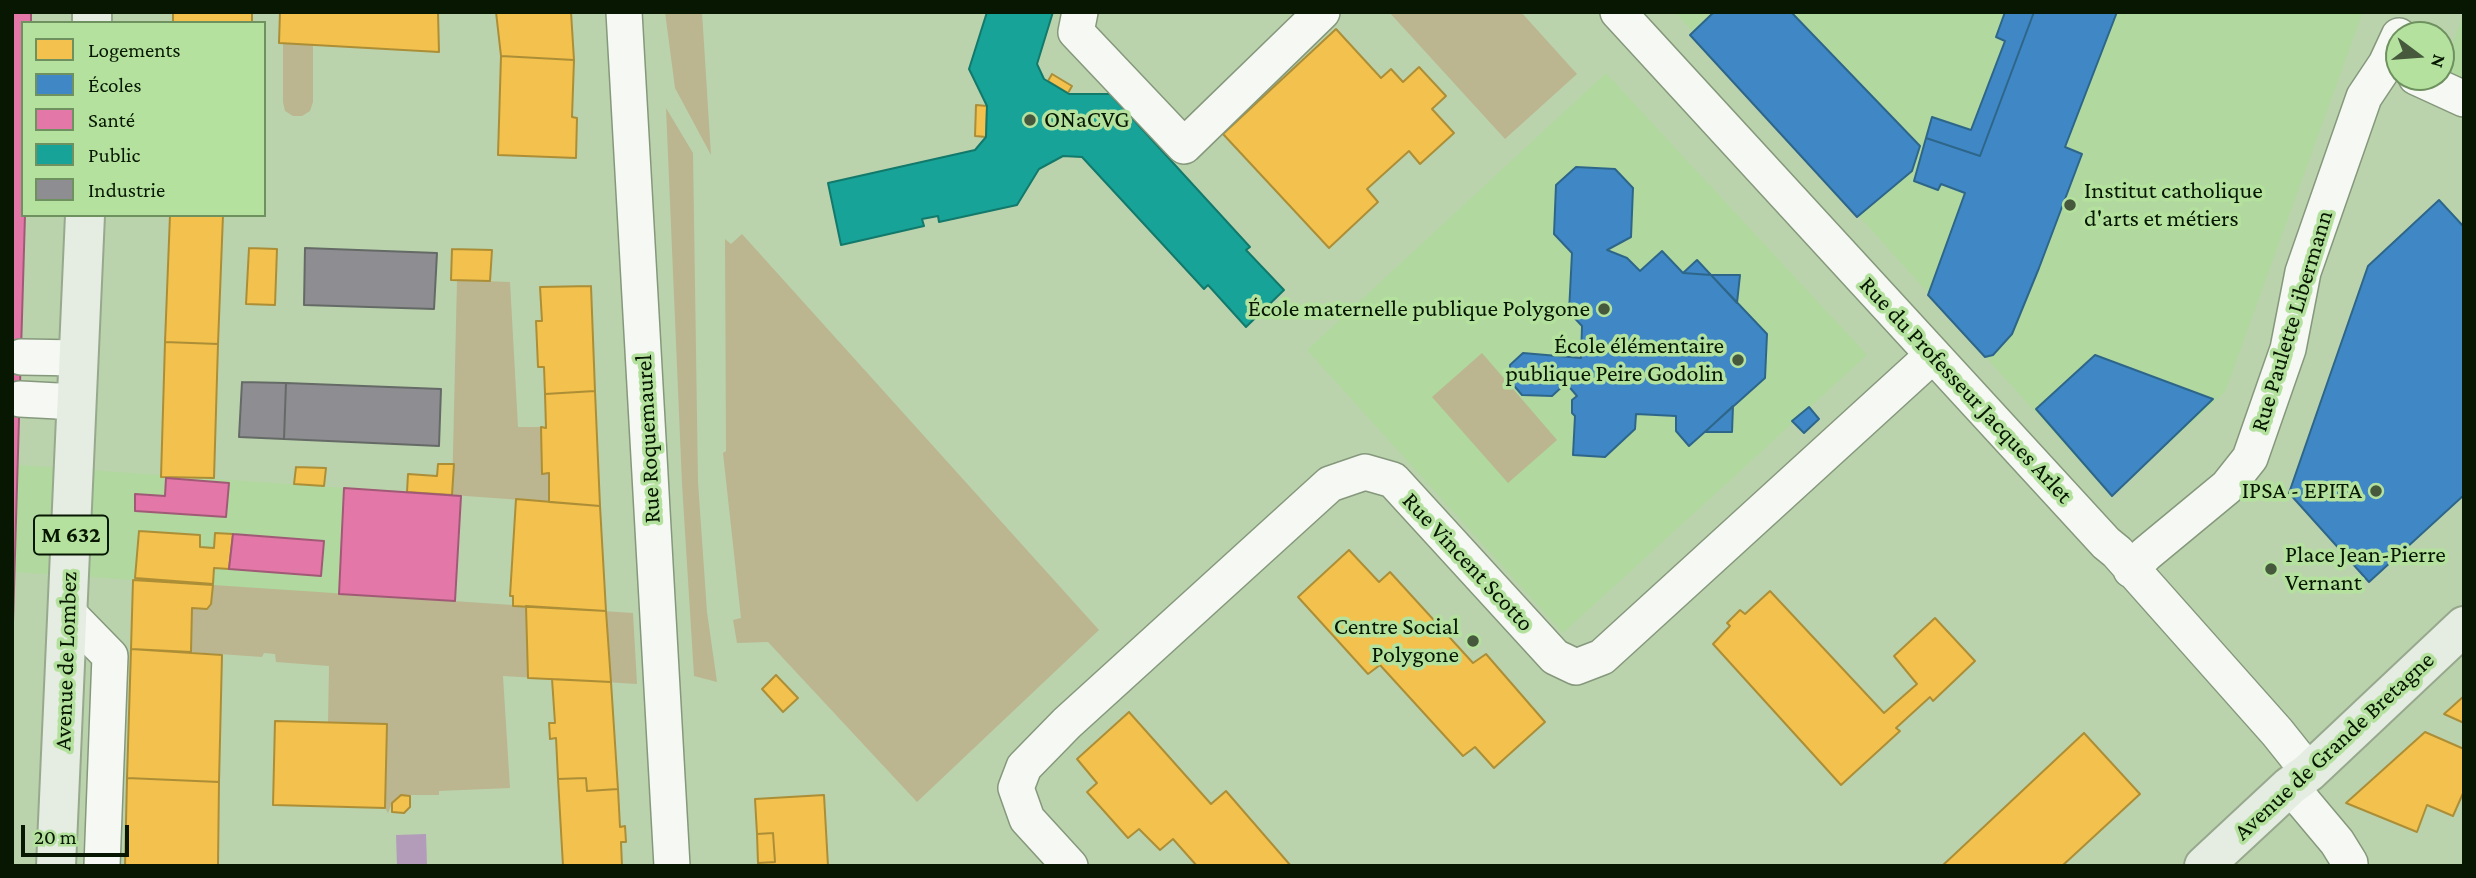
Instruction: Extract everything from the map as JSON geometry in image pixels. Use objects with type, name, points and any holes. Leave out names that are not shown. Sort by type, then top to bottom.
[{"type":"main road","name":"Avenue de Lombez","points":[[58,862],[85,217]]},
{"type":"main road","name":"Avenue de Grande Bretagne","points":[[2204,866],[2464,626]]},
{"type":"street","name":"Rue Roquemaurel","points":[[624,12],[672,866]]},
{"type":"street","points":[[1080,12],[1076,32],[1184,146],[1322,12]]},
{"type":"street","name":"Rue du Professeur Jacques Arlet","points":[[1618,12],[2277,732],[2300,779],[2352,865]]},
{"type":"street","name":"Rue Paulette Libermann","points":[[2131,570],[2146,554],[2227,487],[2250,458],[2288,349],[2303,272],[2364,97],[2385,73]]},
{"type":"street","name":"Rue Vincent Scotto","points":[[1070,866],[1027,819],[1016,788],[1024,767],[1067,723],[1330,484],[1365,472],[1393,480],[1555,657],[1576,667],[1602,657],[1933,355]]},
{"type":"street","points":[[21,357],[79,358]]},
{"type":"street","points":[[20,398],[77,402]]},
{"type":"street","points":[[68,613],[110,656],[102,866]]},
{"type":"shaded area","points":[[12,12],[21,21],[21,217],[25,217],[18,465],[344,488],[339,594],[16,572],[12,652]]},
{"type":"shaded area","points":[[665,12],[702,12],[711,155],[675,88]]},
{"type":"shaded area","points":[[1389,12],[1521,12],[1577,74],[1505,139]]},
{"type":"shaded area","name":"Institut catholique d'arts et métiers","points":[[1675,12],[2363,12],[2225,392],[2111,496]]},
{"type":"shaded area","points":[[2464,13],[2464,97],[2448,91],[2455,91],[2455,38]]},
{"type":"shaded area","points":[[283,43],[313,45],[313,102],[310,111],[302,116],[293,116],[285,111]]},
{"type":"shaded area","points":[[1606,73],[1867,355],[1563,633],[1307,350]]},
{"type":"shaded area","points":[[666,108],[693,153],[698,482],[707,612],[717,682],[694,676],[682,484]]},
{"type":"shaded area","points":[[742,234],[1099,630],[917,802],[768,642],[737,643],[733,620],[741,618],[723,453],[726,451],[725,239],[731,244]]},
{"type":"shaded area","points":[[457,280],[510,282],[518,427],[541,427],[542,473],[549,473],[549,502],[452,495]]},
{"type":"shaded area","points":[[1482,353],[1557,440],[1508,483],[1432,397]]},
{"type":"shaded area","points":[[213,585],[633,613],[637,684],[503,676],[510,788],[439,791],[439,795],[401,795],[392,803],[388,813],[385,808],[387,724],[328,722],[329,666],[276,662],[275,654],[264,653],[262,657],[191,652],[192,608],[208,608]]},
{"type":"shaded area","points":[[426,834],[427,866],[397,866],[396,835]]},
{"type":"building: Logements","points":[[173,12],[252,12],[252,21],[173,21]]},
{"type":"building: Logements","points":[[280,12],[438,12],[439,52],[279,43]]},
{"type":"building: Logements","points":[[496,12],[571,12],[574,60],[501,56]]},
{"type":"building: Logements","points":[[1336,29],[1381,78],[1391,69],[1403,82],[1419,67],[1446,96],[1432,109],[1454,133],[1420,164],[1409,151],[1367,189],[1378,202],[1329,248],[1223,134]]},
{"type":"building: Logements","points":[[501,56],[574,60],[572,117],[577,118],[576,158],[498,155]]},
{"type":"building: Logements","points":[[1052,74],[1072,86],[1068,93],[1048,81]]},
{"type":"building: Logements","points":[[976,105],[987,106],[986,137],[975,136]]},
{"type":"building: Logements","points":[[170,217],[223,217],[218,344],[165,342]]},
{"type":"building: Logements","points":[[249,248],[277,249],[275,305],[246,304]]},
{"type":"building: Logements","points":[[452,249],[492,250],[490,281],[451,280]]},
{"type":"building: Logements","points":[[591,286],[595,391],[545,394],[544,367],[538,367],[536,321],[542,321],[540,287]]},
{"type":"building: Logements","points":[[165,342],[218,344],[214,478],[161,477]]},
{"type":"building: Logements","points":[[595,391],[600,506],[549,502],[549,473],[542,474],[541,427],[546,428],[545,394]]},
{"type":"building: Logements","points":[[438,464],[454,464],[452,495],[407,492],[408,474],[437,476]]},
{"type":"building: Logements","points":[[296,467],[326,468],[324,486],[294,484]]},
{"type":"building: Logements","points":[[516,499],[600,506],[606,611],[513,606],[513,596],[510,596]]},
{"type":"building: Logements","points":[[139,531],[200,535],[200,547],[214,548],[215,533],[233,534],[229,569],[214,568],[213,584],[135,578]]},
{"type":"building: Logements","points":[[1349,550],[1379,582],[1390,572],[1473,663],[1486,654],[1545,722],[1494,768],[1475,747],[1463,756],[1380,665],[1368,674],[1298,597]]},
{"type":"building: Logements","points":[[133,580],[213,585],[211,604],[207,609],[192,608],[191,652],[131,649]]},
{"type":"building: Logements","points":[[1770,591],[1884,713],[1917,684],[1894,656],[1935,618],[1975,661],[1933,701],[1930,697],[1896,728],[1900,731],[1841,785],[1713,644],[1730,626],[1727,623],[1740,610],[1745,614]]},
{"type":"building: Logements","points":[[526,606],[606,611],[611,682],[528,678]]},
{"type":"building: Logements","points":[[131,649],[222,655],[219,782],[127,778]]},
{"type":"building: Logements","points":[[776,675],[798,698],[783,712],[762,689]]},
{"type":"building: Logements","points":[[552,679],[611,682],[618,789],[587,791],[586,778],[558,779],[556,738],[550,739],[549,723],[555,723]]},
{"type":"building: Logements","points":[[2464,696],[2464,723],[2444,714]]},
{"type":"building: Logements","points":[[1129,712],[1211,804],[1226,791],[1291,866],[1197,866],[1173,839],[1160,850],[1139,829],[1128,838],[1087,792],[1097,783],[1077,759]]},
{"type":"building: Logements","points":[[275,721],[387,724],[385,808],[273,805]]},
{"type":"building: Logements","points":[[2425,732],[2464,749],[2464,791],[2453,816],[2427,805],[2417,832],[2346,803]]},
{"type":"building: Logements","points":[[2084,733],[2140,794],[2062,866],[1942,866]]},
{"type":"building: Logements","points":[[127,778],[219,782],[218,866],[125,866]]},
{"type":"building: Logements","points":[[586,778],[587,791],[618,789],[620,827],[625,826],[626,842],[621,842],[622,866],[563,866],[558,779]]},
{"type":"building: Logements","points":[[401,795],[410,796],[410,807],[404,813],[392,812],[392,803]]},
{"type":"building: Logements","points":[[824,795],[828,866],[758,866],[758,863],[775,862],[773,833],[757,834],[755,799]]},
{"type":"building: Logements","points":[[773,833],[775,862],[758,863],[757,834]]},
{"type":"building: Écoles","points":[[1714,12],[1791,12],[1920,146],[1912,171],[1857,217],[1690,35]]},
{"type":"building: Écoles","points":[[2005,12],[2034,12],[1980,156],[1926,138],[1932,117],[1971,130],[2005,41],[1996,37]]},
{"type":"building: Écoles","points":[[2034,12],[2117,12],[2065,147],[2082,154],[2039,268],[2012,334],[1993,355],[1985,357],[1928,295],[1965,193],[1941,184],[1938,190],[1914,181],[1926,138],[1980,156]]},
{"type":"building: Écoles","points":[[1576,167],[1615,169],[1633,188],[1631,237],[1607,250],[1627,258],[1640,271],[1662,251],[1683,273],[1711,275],[1767,334],[1765,378],[1689,446],[1676,431],[1676,416],[1636,414],[1635,429],[1605,457],[1573,455],[1575,416],[1572,413],[1572,400],[1577,396],[1566,383],[1552,396],[1522,395],[1510,381],[1510,365],[1523,353],[1581,358],[1582,326],[1569,312],[1572,253],[1554,234],[1556,185]]},
{"type":"building: Écoles","points":[[2439,200],[2464,227],[2464,495],[2369,582],[2289,493],[2368,266]]},
{"type":"building: Écoles","points":[[1697,260],[1711,275],[1683,273]]},
{"type":"building: Écoles","points":[[1711,275],[1740,275],[1737,303]]},
{"type":"building: Écoles","points":[[2095,355],[2213,399],[2112,496],[2036,409]]},
{"type":"building: Écoles","points":[[1733,406],[1732,432],[1705,432]]},
{"type":"building: Écoles","points":[[1809,407],[1819,419],[1804,433],[1792,421]]},
{"type":"building: Santé","points":[[12,12],[31,12],[31,21],[21,21],[21,217],[25,217],[12,656]]},
{"type":"building: Santé","points":[[166,478],[229,483],[226,517],[135,511],[135,494],[165,496]]},
{"type":"building: Santé","points":[[344,488],[461,496],[455,601],[339,594]]},
{"type":"building: Santé","points":[[233,534],[324,541],[321,576],[229,569]]},
{"type":"building: Public","points":[[987,12],[1053,12],[1037,64],[1044,79],[1069,94],[1110,94],[1250,247],[1246,250],[1284,290],[1246,327],[1208,285],[1204,289],[1082,157],[1063,156],[1039,169],[1017,205],[939,222],[938,216],[922,219],[924,226],[841,245],[828,183],[975,150],[986,137],[987,106],[969,69]]},
{"type":"building: Industrie","points":[[305,248],[437,253],[434,309],[304,305]]},
{"type":"building: Industrie","points":[[242,382],[286,383],[284,439],[239,437]]},
{"type":"building: Industrie","points":[[286,383],[441,389],[439,446],[284,439]]},
{"type":"place","name":"ONaCVG","points":[[1030,120]]},
{"type":"place","name":"Institut catholique d'arts et métiers","points":[[2070,205]]},
{"type":"place","name":"École maternelle publique Polygone","points":[[1604,309]]},
{"type":"place","name":"École élémentaire publique Peire Godolin","points":[[1738,360]]},
{"type":"place","name":"IPSA - EPITA","points":[[2376,491]]},
{"type":"place","name":"Place Jean-Pierre Vernant","points":[[2271,569]]},
{"type":"place","name":"Centre Social Polygone","points":[[1473,641]]}]
